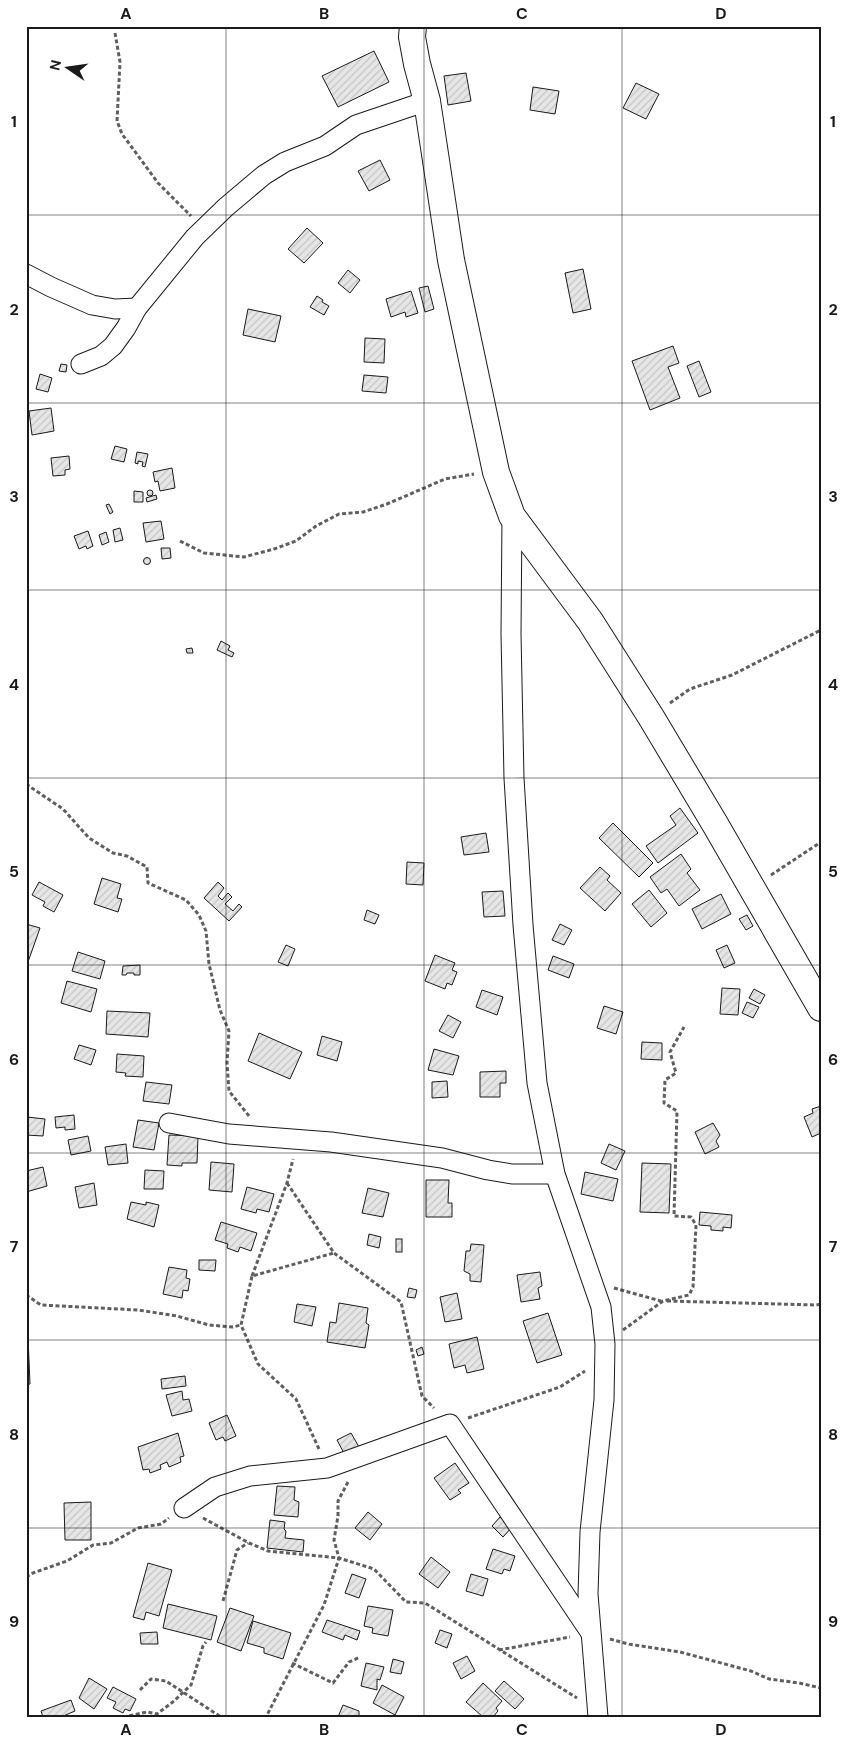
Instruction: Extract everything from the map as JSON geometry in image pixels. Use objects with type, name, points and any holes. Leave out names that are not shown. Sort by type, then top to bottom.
[{"type":"street","points":[[413,26],[412,37],[427,101],[451,260],[496,472],[512,516],[590,621],[652,717],[821,1008]]},
{"type":"street","points":[[81,364],[101,356],[112,346],[126,328],[137,308],[204,229],[251,185],[285,162],[325,146],[356,125],[427,101]]},
{"type":"street","points":[[26,274],[92,305],[116,309],[137,308]]},
{"type":"street","points":[[512,516],[511,634],[514,778],[523,925],[537,1083],[555,1174],[601,1307],[604,1352],[604,1400],[590,1532],[588,1594],[598,1714]]},
{"type":"street","points":[[169,1123],[229,1134],[331,1142],[442,1158],[512,1174],[555,1174]]},
{"type":"street","points":[[184,1508],[215,1487],[250,1476],[327,1468],[450,1424],[591,1633]]},
{"type":"path","points":[[115,33],[120,62],[117,121],[122,134],[158,183],[204,229]]},
{"type":"path","points":[[180,541],[204,553],[244,557],[296,541],[316,526],[339,514],[363,512],[387,504],[444,479],[496,472]]},
{"type":"path","points":[[652,717],[690,689],[732,675],[821,630]]},
{"type":"path","points":[[26,784],[63,809],[89,838],[113,853],[127,856],[147,868],[148,883],[186,900],[199,915],[206,931],[209,964],[220,1010],[229,1031],[229,1091],[266,1137]]},
{"type":"path","points":[[752,887],[821,842]]},
{"type":"path","points":[[287,1183],[334,1253],[401,1302],[422,1396],[450,1424],[560,1387],[581,1375],[627,1326],[663,1301],[689,1295],[693,1287],[696,1225],[691,1217],[674,1216],[677,1111],[664,1103],[665,1080],[676,1073],[670,1052],[684,1027]]},
{"type":"path","points":[[297,1139],[287,1183],[252,1276],[241,1325],[258,1364],[296,1399],[327,1468]]},
{"type":"path","points":[[252,1276],[334,1253]]},
{"type":"path","points":[[592,1282],[663,1301],[821,1304]]},
{"type":"path","points":[[26,1295],[41,1304],[138,1310],[177,1316],[209,1324],[233,1327],[241,1325]]},
{"type":"path","points":[[266,1717],[292,1663],[324,1605],[339,1558],[334,1540],[338,1516],[338,1501],[354,1475]]},
{"type":"path","points":[[26,1577],[33,1572],[67,1561],[93,1545],[111,1543],[138,1528],[160,1524],[184,1508],[249,1543],[268,1551],[339,1558],[374,1569],[406,1602],[425,1603],[598,1714]]},
{"type":"path","points":[[223,1601],[237,1550],[249,1543]]},
{"type":"path","points":[[499,1650],[591,1633],[628,1644],[680,1652],[743,1669],[769,1679],[799,1682],[821,1688]]},
{"type":"path","points":[[123,1717],[147,1712],[157,1714],[183,1693],[191,1685],[206,1642]]},
{"type":"path","points":[[292,1663],[333,1683],[349,1662],[360,1657]]},
{"type":"path","points":[[140,1690],[151,1679],[166,1681],[221,1717]]},
{"type":"building","points":[[374,51],[389,82],[338,107],[322,76]]},
{"type":"building","points":[[466,73],[471,101],[448,105],[444,76]]},
{"type":"building","points":[[636,83],[659,94],[646,119],[623,108]]},
{"type":"building","points":[[533,87],[559,91],[555,114],[530,110]]},
{"type":"building","points":[[380,160],[390,180],[369,191],[358,171]]},
{"type":"building","points":[[307,228],[323,243],[304,263],[288,249]]},
{"type":"building","points":[[583,269],[591,309],[573,313],[565,273]]},
{"type":"building","points":[[348,270],[360,280],[350,293],[338,283]]},
{"type":"building","points":[[428,286],[434,309],[425,312],[419,288]]},
{"type":"building","points":[[411,291],[418,313],[406,317],[405,312],[391,317],[386,299]]},
{"type":"building","points":[[317,296],[329,306],[324,315],[310,307]]},
{"type":"building","points":[[248,309],[281,316],[275,342],[243,335]]},
{"type":"building","points":[[365,338],[385,339],[384,363],[364,362]]},
{"type":"building","points":[[673,346],[679,363],[668,367],[680,398],[650,410],[632,361]]},
{"type":"building","points":[[699,361],[711,392],[699,397],[687,366]]},
{"type":"building","points":[[61,364],[67,365],[66,372],[59,371]]},
{"type":"building","points":[[40,374],[52,378],[48,392],[36,389]]},
{"type":"building","points":[[364,375],[388,377],[386,393],[362,391]]},
{"type":"building","points":[[51,408],[54,431],[32,435],[29,411]]},
{"type":"building","points":[[115,446],[127,449],[124,462],[111,459]]},
{"type":"building","points":[[137,452],[148,454],[145,467],[142,466],[143,462],[138,461],[138,464],[135,463]]},
{"type":"building","points":[[69,456],[70,469],[65,470],[65,475],[53,476],[51,458]]},
{"type":"building","points":[[172,468],[175,488],[160,491],[158,481],[155,482],[153,472]]},
{"type":"building","points":[[150,490],[153,493],[150,496],[147,493]]},
{"type":"building","points":[[134,491],[143,492],[143,502],[134,502]]},
{"type":"building","points":[[156,495],[157,499],[147,502],[146,498]]},
{"type":"building","points":[[109,504],[113,512],[110,514],[106,505]]},
{"type":"building","points":[[161,521],[164,539],[146,542],[143,523]]},
{"type":"building","points":[[120,528],[123,540],[115,542],[113,530]]},
{"type":"building","points":[[88,531],[93,546],[87,549],[86,546],[79,549],[74,536]]},
{"type":"building","points":[[106,532],[109,542],[102,545],[99,535]]},
{"type":"building","points":[[161,548],[170,548],[171,558],[162,559]]},
{"type":"building","points":[[147,558],[150,561],[147,564],[144,561]]},
{"type":"building","points":[[221,641],[230,646],[228,650],[234,653],[232,657],[217,650]]},
{"type":"building","points":[[192,648],[193,653],[187,653],[186,649]]},
{"type":"building","points":[[680,808],[698,833],[658,863],[646,846],[676,825],[670,816]]},
{"type":"building","points":[[613,823],[653,863],[639,877],[599,838]]},
{"type":"building","points":[[486,833],[489,852],[464,855],[461,837]]},
{"type":"building","points":[[681,854],[691,869],[687,873],[700,890],[679,906],[667,889],[661,893],[650,877]]},
{"type":"building","points":[[407,862],[424,863],[423,885],[406,884]]},
{"type":"building","points":[[600,867],[610,876],[607,880],[621,893],[605,911],[580,888]]},
{"type":"building","points":[[102,878],[121,884],[117,898],[122,899],[118,912],[94,904]]},
{"type":"building","points":[[39,882],[63,895],[54,912],[43,906],[45,902],[32,895]]},
{"type":"building","points":[[218,882],[224,888],[218,896],[222,900],[228,893],[232,897],[225,904],[233,911],[239,904],[242,907],[229,921],[204,898]]},
{"type":"building","points":[[649,890],[667,913],[651,927],[632,904]]},
{"type":"building","points":[[503,891],[505,916],[484,917],[482,892]]},
{"type":"building","points":[[721,894],[731,914],[702,929],[692,909]]},
{"type":"building","points":[[367,910],[379,915],[375,924],[364,920]]},
{"type":"building","points":[[747,915],[753,926],[746,930],[739,919]]},
{"type":"building","points":[[26,924],[40,928],[28,962],[26,961]]},
{"type":"building","points":[[560,924],[572,930],[564,945],[552,940]]},
{"type":"building","points":[[286,945],[295,949],[288,966],[278,962]]},
{"type":"building","points":[[727,945],[735,963],[724,968],[716,950]]},
{"type":"building","points":[[78,952],[105,961],[100,979],[72,971]]},
{"type":"building","points":[[435,955],[455,963],[452,970],[457,972],[452,985],[447,983],[445,989],[425,981]]},
{"type":"building","points":[[553,956],[574,964],[569,978],[548,970]]},
{"type":"building","points":[[140,965],[140,975],[127,973],[122,975],[123,966]]},
{"type":"building","points":[[67,981],[97,989],[91,1012],[61,1003]]},
{"type":"building","points":[[722,988],[740,989],[738,1015],[720,1014]]},
{"type":"building","points":[[754,989],[765,995],[760,1004],[749,998]]},
{"type":"building","points":[[482,990],[503,997],[497,1015],[476,1007]]},
{"type":"building","points":[[747,1002],[759,1007],[753,1018],[742,1013]]},
{"type":"building","points":[[604,1006],[623,1012],[616,1034],[597,1028]]},
{"type":"building","points":[[107,1011],[150,1013],[148,1037],[106,1034]]},
{"type":"building","points":[[448,1015],[461,1022],[453,1038],[439,1031]]},
{"type":"building","points":[[259,1033],[302,1052],[290,1079],[248,1061]]},
{"type":"building","points":[[322,1036],[342,1042],[337,1061],[317,1055]]},
{"type":"building","points":[[642,1042],[662,1043],[662,1060],[641,1059]]},
{"type":"building","points":[[79,1045],[96,1050],[91,1065],[74,1059]]},
{"type":"building","points":[[434,1049],[459,1056],[453,1075],[428,1070]]},
{"type":"building","points":[[117,1054],[144,1056],[143,1077],[125,1076],[126,1073],[116,1072]]},
{"type":"building","points":[[506,1071],[506,1083],[500,1083],[500,1097],[480,1097],[480,1072]]},
{"type":"building","points":[[447,1081],[448,1097],[432,1098],[432,1082]]},
{"type":"building","points":[[146,1082],[172,1085],[169,1104],[143,1101]]},
{"type":"building","points":[[821,1106],[821,1133],[812,1137],[804,1117],[813,1113],[812,1109]]},
{"type":"building","points":[[74,1115],[75,1129],[65,1130],[65,1127],[56,1128],[55,1117]]},
{"type":"building","points":[[27,1117],[45,1119],[43,1136],[26,1135]]},
{"type":"building","points":[[138,1120],[159,1123],[154,1150],[133,1147]]},
{"type":"building","points":[[713,1123],[720,1135],[716,1141],[719,1147],[705,1154],[695,1132]]},
{"type":"building","points":[[169,1135],[198,1136],[197,1163],[182,1163],[182,1166],[167,1165]]},
{"type":"building","points":[[88,1136],[91,1151],[71,1155],[68,1140]]},
{"type":"building","points":[[126,1144],[128,1163],[108,1165],[105,1147]]},
{"type":"building","points":[[609,1144],[625,1151],[616,1170],[601,1163]]},
{"type":"building","points":[[211,1162],[234,1164],[232,1192],[209,1190]]},
{"type":"building","points":[[642,1163],[671,1164],[669,1213],[640,1212]]},
{"type":"building","points":[[43,1167],[47,1186],[26,1192],[26,1171]]},
{"type":"building","points":[[145,1170],[164,1171],[163,1189],[144,1189]]},
{"type":"building","points":[[585,1172],[618,1179],[613,1201],[581,1194]]},
{"type":"building","points":[[426,1180],[449,1180],[448,1203],[452,1203],[452,1217],[426,1217]]},
{"type":"building","points":[[94,1183],[97,1205],[79,1208],[75,1187]]},
{"type":"building","points":[[247,1187],[274,1194],[269,1212],[257,1209],[256,1213],[241,1209]]},
{"type":"building","points":[[368,1188],[389,1193],[383,1217],[362,1213]]},
{"type":"building","points":[[131,1202],[146,1205],[146,1202],[159,1205],[154,1227],[127,1219]]},
{"type":"building","points":[[700,1212],[732,1215],[731,1228],[723,1227],[723,1231],[711,1230],[711,1226],[699,1225]]},
{"type":"building","points":[[221,1222],[257,1233],[251,1251],[240,1247],[238,1252],[227,1248],[228,1244],[215,1240]]},
{"type":"building","points":[[369,1234],[381,1237],[379,1248],[367,1245]]},
{"type":"building","points":[[396,1239],[402,1239],[402,1252],[396,1252]]},
{"type":"building","points":[[471,1244],[484,1245],[481,1282],[470,1281],[470,1274],[464,1271],[466,1251],[470,1251]]},
{"type":"building","points":[[199,1260],[216,1260],[215,1271],[199,1270]]},
{"type":"building","points":[[169,1267],[187,1270],[186,1278],[190,1279],[188,1291],[183,1290],[182,1298],[163,1294]]},
{"type":"building","points":[[540,1272],[542,1286],[538,1288],[540,1299],[521,1302],[517,1275]]},
{"type":"building","points":[[409,1288],[417,1290],[415,1298],[407,1297]]},
{"type":"building","points":[[457,1293],[462,1319],[445,1322],[440,1297]]},
{"type":"building","points":[[339,1303],[368,1308],[366,1323],[369,1325],[365,1348],[327,1342],[330,1322],[336,1323]]},
{"type":"building","points":[[297,1304],[316,1307],[312,1326],[294,1322]]},
{"type":"building","points":[[548,1313],[562,1355],[537,1363],[523,1321]]},
{"type":"building","points":[[26,1337],[28,1337],[30,1384],[26,1385]]},
{"type":"building","points":[[477,1337],[484,1369],[467,1373],[465,1365],[454,1368],[449,1344]]},
{"type":"building","points":[[422,1347],[424,1354],[418,1356],[416,1350]]},
{"type":"building","points":[[185,1376],[186,1386],[162,1389],[161,1379]]},
{"type":"building","points":[[182,1391],[183,1400],[189,1399],[192,1411],[172,1416],[166,1395]]},
{"type":"building","points":[[227,1415],[236,1436],[225,1441],[223,1437],[216,1440],[209,1423]]},
{"type":"building","points":[[178,1433],[184,1456],[180,1457],[181,1462],[169,1467],[167,1462],[160,1465],[161,1469],[150,1473],[149,1469],[143,1470],[138,1447]]},
{"type":"building","points":[[351,1433],[359,1447],[345,1455],[337,1440]]},
{"type":"building","points":[[455,1463],[469,1483],[458,1490],[461,1493],[450,1500],[434,1478]]},
{"type":"building","points":[[277,1486],[295,1487],[294,1500],[299,1502],[298,1517],[274,1515]]},
{"type":"building","points":[[91,1502],[91,1540],[65,1540],[64,1503]]},
{"type":"building","points":[[368,1512],[382,1524],[370,1540],[355,1528]]},
{"type":"building","points":[[500,1517],[512,1527],[503,1537],[492,1526]]},
{"type":"building","points":[[270,1520],[285,1522],[285,1538],[304,1540],[303,1552],[267,1548]]},
{"type":"building","points":[[493,1549],[515,1556],[510,1571],[504,1569],[502,1574],[486,1569]]},
{"type":"building","points":[[431,1557],[450,1572],[438,1588],[419,1574]]},
{"type":"building","points":[[148,1563],[172,1570],[159,1616],[146,1612],[144,1620],[133,1617]]},
{"type":"building","points":[[352,1574],[366,1579],[359,1598],[345,1593]]},
{"type":"building","points":[[471,1574],[488,1579],[483,1596],[466,1591]]},
{"type":"building","points":[[168,1604],[217,1616],[211,1640],[163,1628]]},
{"type":"building","points":[[368,1606],[393,1610],[388,1636],[372,1633],[373,1628],[364,1626]]},
{"type":"building","points":[[230,1608],[254,1616],[241,1651],[217,1642]]},
{"type":"building","points":[[327,1620],[360,1631],[357,1640],[345,1635],[343,1640],[322,1632]]},
{"type":"building","points":[[253,1621],[291,1633],[283,1659],[264,1653],[264,1648],[247,1643]]},
{"type":"building","points":[[440,1630],[452,1634],[447,1648],[435,1643]]},
{"type":"building","points":[[157,1632],[158,1644],[141,1644],[140,1633]]},
{"type":"building","points":[[467,1656],[475,1671],[461,1679],[453,1663]]},
{"type":"building","points":[[393,1659],[404,1662],[401,1674],[390,1672]]},
{"type":"building","points":[[366,1663],[384,1667],[380,1680],[377,1679],[377,1690],[361,1686]]},
{"type":"building","points":[[89,1678],[107,1689],[94,1709],[79,1698]]},
{"type":"building","points":[[504,1681],[524,1699],[515,1709],[495,1691]]},
{"type":"building","points":[[483,1683],[502,1701],[496,1708],[498,1711],[493,1717],[483,1717],[466,1702]]},
{"type":"building","points":[[382,1685],[404,1697],[395,1715],[373,1703]]},
{"type":"building","points":[[113,1687],[136,1699],[130,1711],[125,1709],[123,1713],[113,1708],[116,1702],[107,1698]]},
{"type":"building","points":[[71,1700],[75,1711],[61,1717],[43,1717],[41,1711]]},
{"type":"building","points":[[343,1705],[359,1711],[359,1716],[361,1717],[338,1717]]}]
